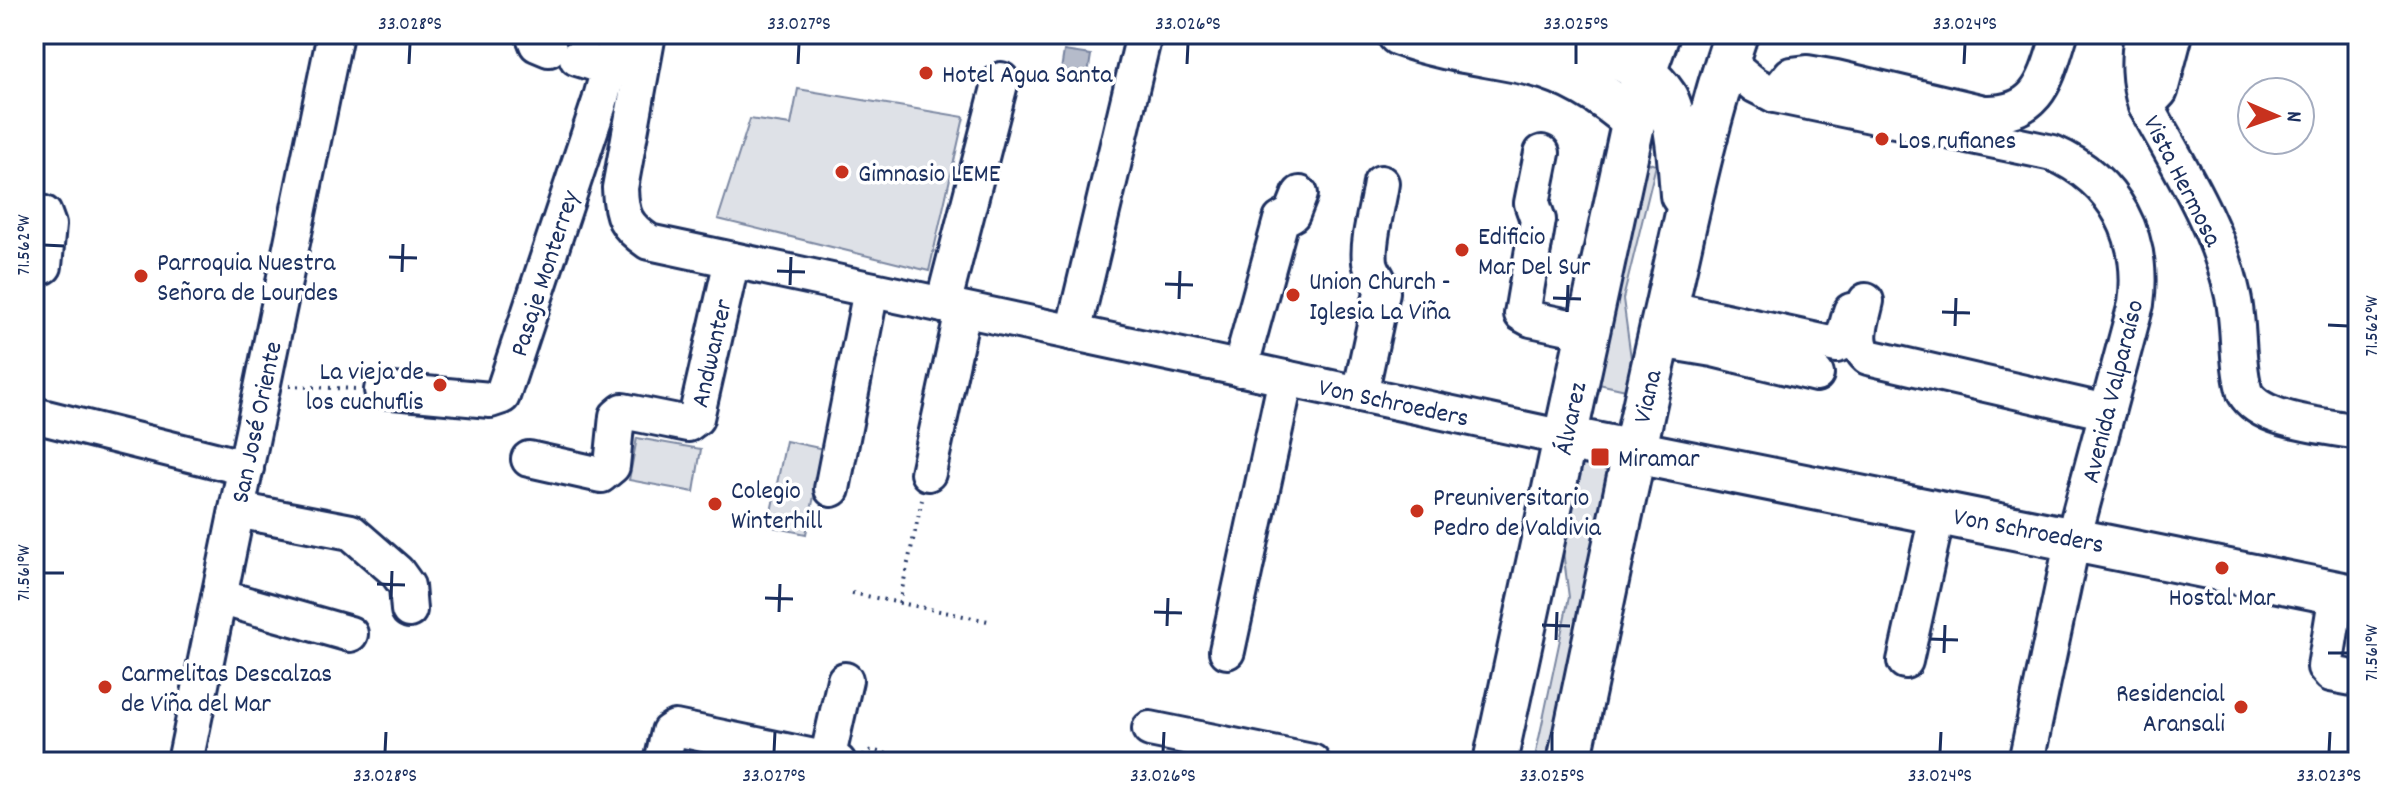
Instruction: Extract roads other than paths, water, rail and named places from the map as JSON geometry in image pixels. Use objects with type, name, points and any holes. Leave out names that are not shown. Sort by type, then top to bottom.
[{"type":"main road","points":[[1399,34],[1428,45],[1533,64],[1557,72],[1599,94],[1634,121]]},
{"type":"main road","points":[[1545,34],[1617,58],[1644,73],[1666,98],[1678,153],[1685,223]]},
{"type":"main road","name":"Álvarez","points":[[1495,762],[1644,73],[1658,34]]},
{"type":"main road","name":"Viana","points":[[1569,762],[1685,223],[1732,48]]},
{"type":"main road","name":"Von Schroeders","points":[[1565,438],[2348,595]]},
{"type":"street","name":"San José Oriente","points":[[185,762],[335,34]]},
{"type":"street","name":"Pasaje Monterrey","points":[[382,390],[490,400],[502,396],[567,52],[619,34]]},
{"type":"street","name":"Von Schroeders","points":[[648,34],[620,188],[621,210],[632,230],[649,242],[1565,438]]},
{"type":"street","points":[[1775,95],[1791,75],[1807,73],[1984,113],[2006,112],[2028,102],[2038,93],[2045,82],[2060,34]]},
{"type":"street","name":"Vista Hermosa","points":[[2142,34],[2138,67],[2146,106],[2198,198],[2219,245],[2234,297],[2243,386],[2248,399],[2267,413],[2358,432]]},
{"type":"street","points":[[2146,106],[2160,91],[2175,34]]},
{"type":"street","points":[[1073,333],[1144,35]]},
{"type":"street","name":"Avenida Valparaíso","points":[[1732,48],[1755,85],[1775,95],[2053,153],[2096,180],[2120,208],[2129,226],[2138,264],[2136,304],[2073,539],[2026,762]]},
{"type":"street","points":[[928,473],[953,308],[1001,80]]},
{"type":"street","points":[[1542,153],[1532,203],[1538,220],[1522,314],[1531,319],[1588,331]]},
{"type":"street","points":[[1360,394],[1382,292],[1370,263],[1381,183]]},
{"type":"street","points":[[1240,369],[1281,220],[1292,214],[1300,194]]},
{"type":"street","points":[[34,211],[44,214],[48,225],[44,266]]},
{"type":"street","name":"Andwanter","points":[[529,459],[601,475],[612,466],[617,416],[623,411],[688,424],[696,418],[732,260]]},
{"type":"street","points":[[832,489],[871,290]]},
{"type":"street","points":[[1662,324],[1836,345],[1846,337],[1858,306],[1858,342],[1860,350],[1868,357],[2107,412]]},
{"type":"street","points":[[1662,324],[1713,349],[1816,374]]},
{"type":"street","points":[[1227,651],[1286,378]]},
{"type":"street","points":[[34,415],[246,468]]},
{"type":"street","points":[[237,510],[351,532],[397,572],[407,586],[409,610]]},
{"type":"street","points":[[1905,661],[1938,511]]},
{"type":"street","points":[[2348,595],[2325,667],[2331,674],[2358,679]]},
{"type":"street","points":[[219,597],[350,634]]},
{"type":"street","points":[[662,762],[671,730],[678,729],[832,761],[845,680]]},
{"type":"street","points":[[1150,729],[1312,762]]},
{"type":"water","points":[[1064,51],[1091,55],[1088,74],[1061,70]]},
{"type":"place","name":"Hotel Agua Santa","points":[[926,73]]},
{"type":"place","name":"Los rufianes","points":[[1882,139]]},
{"type":"place","name":"Gimnasio LEME","points":[[842,172]]},
{"type":"place","name":"Edificio Mar Del Sur","points":[[1462,250]]},
{"type":"place","name":"Parroquia Nuestra Señora de Lourdes","points":[[141,276]]},
{"type":"place","name":"Union Church - Iglesia La Viña","points":[[1293,295]]},
{"type":"place","name":"La vieja de los cuchuflis","points":[[440,385]]},
{"type":"place","name":"Miramar","points":[[1600,457]]},
{"type":"place","name":"Colegio Winterhill","points":[[715,504]]},
{"type":"place","name":"Preuniversitario Pedro de Valdivia","points":[[1417,511]]},
{"type":"place","name":"Hostal Mar","points":[[2222,568]]},
{"type":"place","name":"Carmelitas Descalzas de Viña del Mar","points":[[105,687]]},
{"type":"place","name":"Residencial Aransali","points":[[2241,707]]}]
